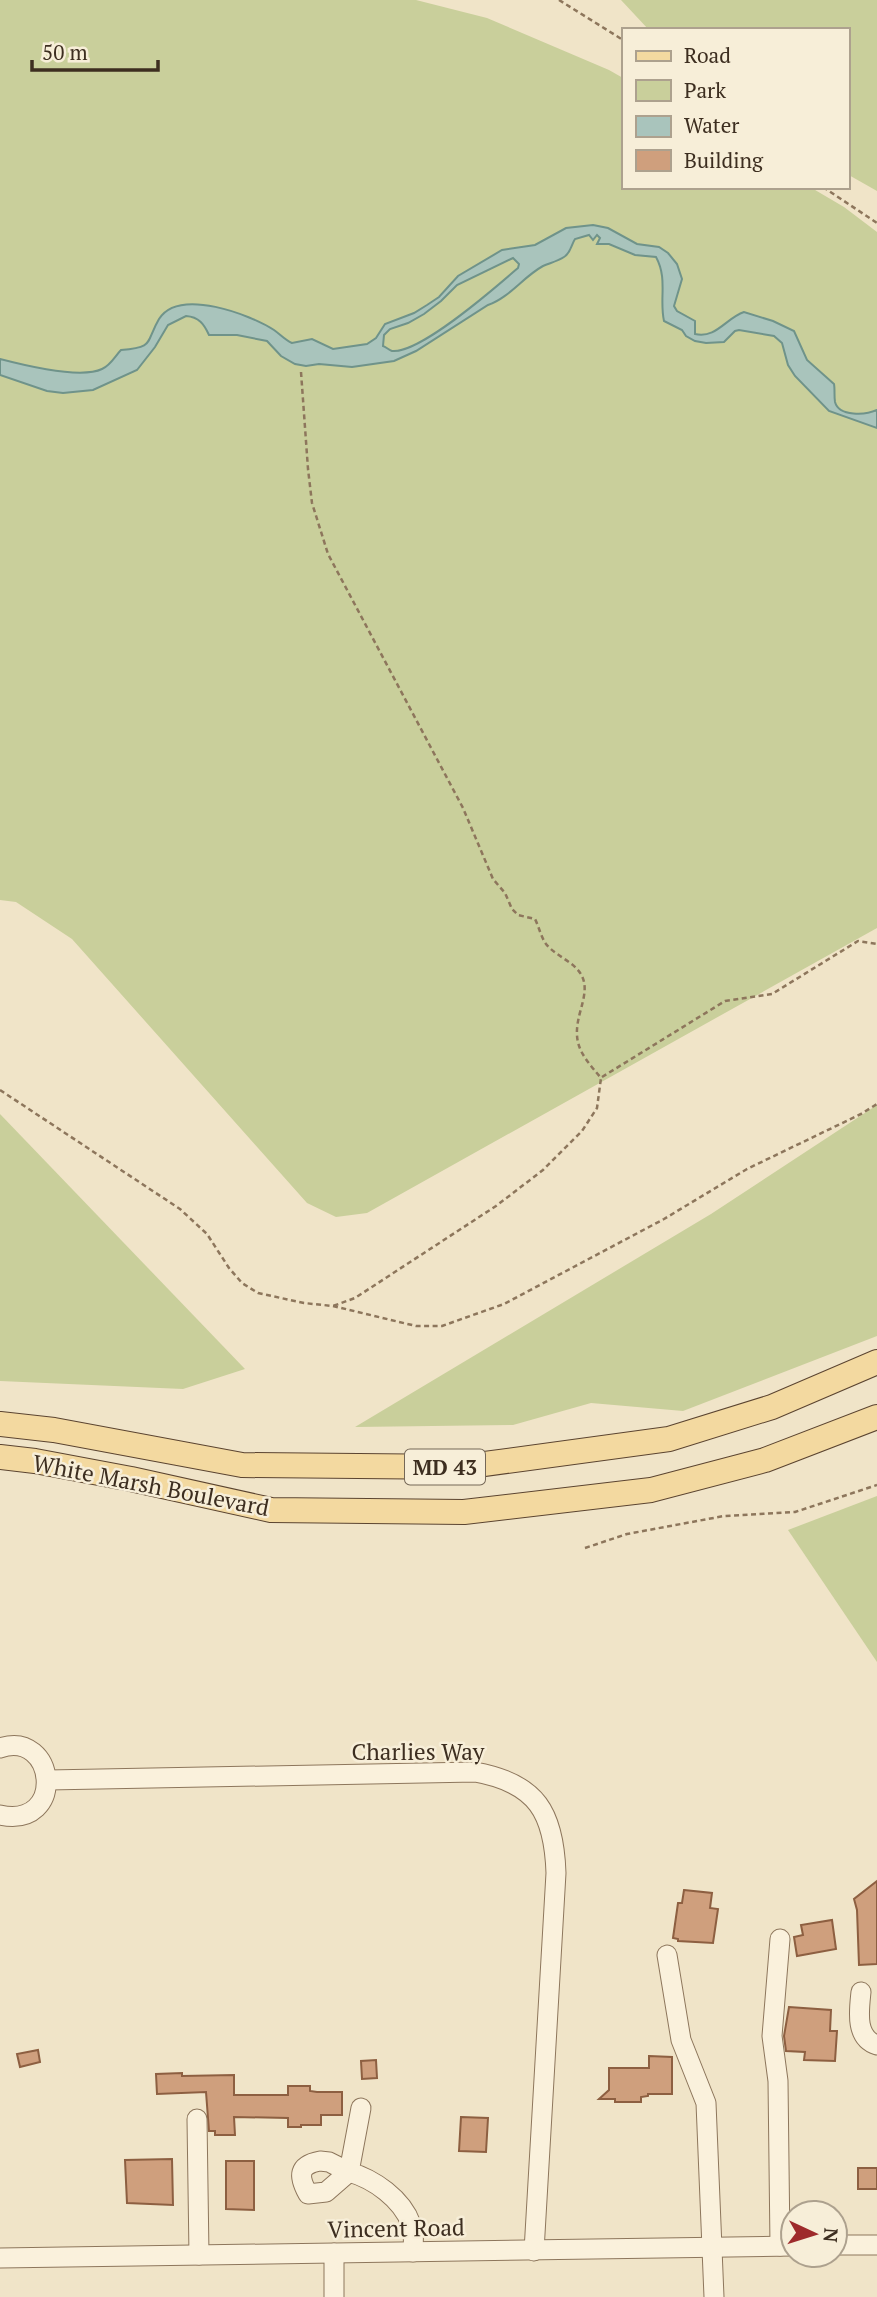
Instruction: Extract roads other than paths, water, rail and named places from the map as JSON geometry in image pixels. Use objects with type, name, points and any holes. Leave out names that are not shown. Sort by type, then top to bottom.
[{"type":"main road","name":"White Marsh Boulevard","points":[[0,1424],[54,1430],[242,1465],[462,1467],[668,1439],[772,1407],[877,1362]]},
{"type":"main road","name":"White Marsh Boulevard","points":[[0,1457],[49,1464],[271,1510],[464,1512],[650,1490],[765,1460],[877,1417]]},
{"type":"street","points":[[0,1748],[18,1746],[29,1750],[39,1758],[48,1780],[46,1792],[33,1810],[12,1817],[0,1815]]},
{"type":"street","name":"Charlies Way","points":[[48,1780],[475,1772],[495,1776],[519,1787],[536,1801],[548,1819],[555,1844],[556,1873],[534,2250]]},
{"type":"street","points":[[780,1939],[772,2036],[778,2081],[784,2199]]},
{"type":"street","points":[[667,1955],[681,2040],[706,2103],[715,2297]]},
{"type":"street","points":[[861,1992],[861,2030],[868,2042],[877,2045]]},
{"type":"street","points":[[361,2108],[349,2172],[372,2181],[396,2201],[412,2225],[413,2252]]},
{"type":"street","points":[[197,2119],[199,2255]]},
{"type":"street","points":[[849,2245],[877,2245]]},
{"type":"street","name":"Vincent Road","points":[[0,2258],[779,2246]]},
{"type":"street","points":[[334,2253],[334,2297]]},
{"type":"water","points":[[593,225],[608,228],[637,244],[659,247],[668,253],[677,264],[682,279],[674,306],[677,311],[695,321],[695,334],[709,334],[744,312],[794,331],[807,360],[834,384],[838,407],[853,414],[877,410],[877,428],[829,411],[795,376],[788,365],[782,343],[774,336],[739,330],[724,342],[706,343],[695,341],[682,330],[664,321],[662,273],[656,257],[635,255],[609,244],[597,244],[600,238],[597,235],[593,240],[589,235],[575,239],[564,257],[543,266],[503,298],[416,351],[394,361],[352,367],[295,364],[281,356],[267,341],[237,335],[209,335],[200,322],[186,316],[168,325],[137,370],[93,390],[63,393],[47,391],[0,375],[0,359],[67,372],[93,372],[102,369],[121,350],[139,347],[148,342],[159,319],[169,310],[182,305],[198,304],[233,311],[263,324],[292,343],[312,339],[333,349],[367,344],[376,338],[385,324],[427,305],[439,297],[458,276],[502,250],[535,245],[566,228]],"holes":[[[513,258],[519,264],[518,268],[476,303],[420,342],[392,351],[383,346],[384,335],[390,329],[424,314],[457,285]]]}]
